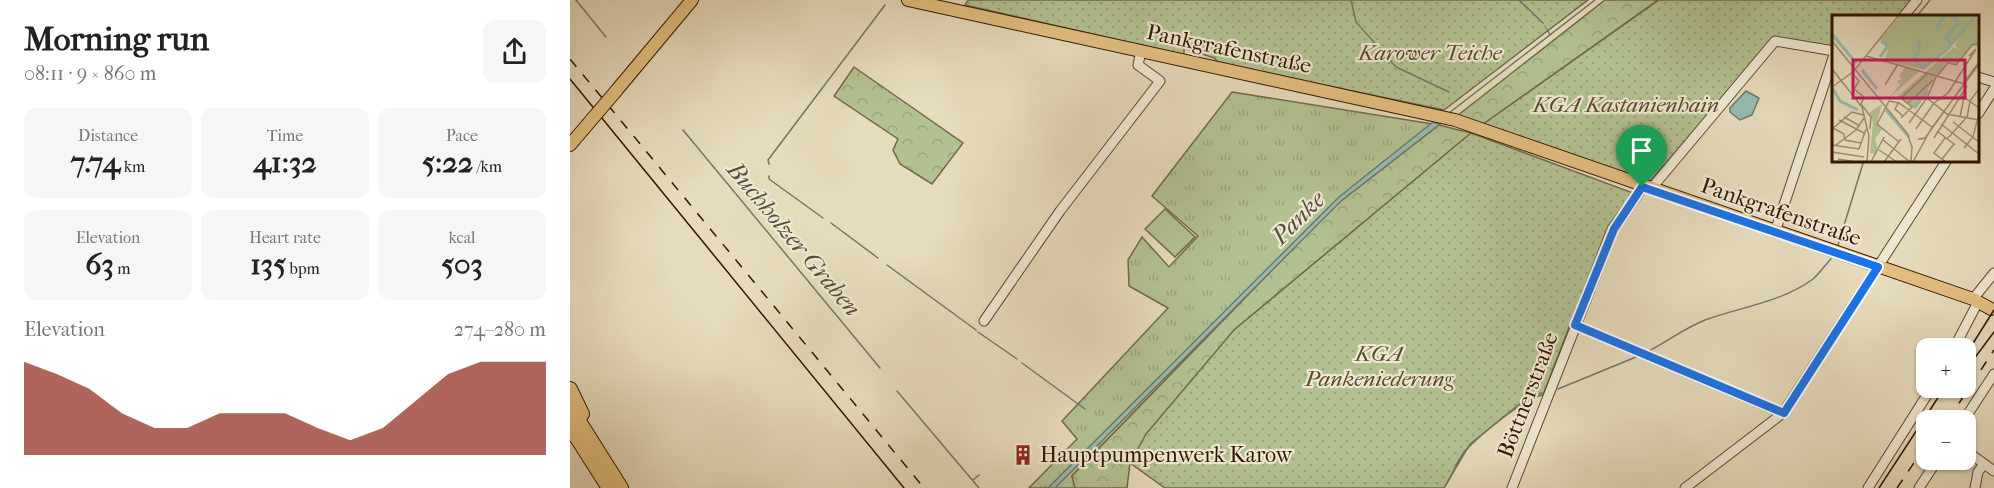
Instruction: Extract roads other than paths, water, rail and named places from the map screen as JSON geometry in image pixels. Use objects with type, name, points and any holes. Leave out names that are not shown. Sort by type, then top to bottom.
[{"type":"highway","points":[[570,389],[581,411],[588,433]]},
{"type":"highway","points":[[570,407],[621,488]]},
{"type":"highway","points":[[570,428],[609,488]]},
{"type":"main road","points":[[570,145],[692,0]]},
{"type":"main road","name":"Pankgrafenstraße","points":[[908,0],[1455,120],[1646,188],[1976,300],[1991,309]]},
{"type":"street","points":[[1905,15],[1917,0]]},
{"type":"street","name":"Böttnerstraße","points":[[1516,487],[1575,325],[1614,229],[1646,188],[1775,41],[1832,53]]},
{"type":"street","points":[[984,321],[1060,211],[1160,81],[1138,65],[1141,51]]},
{"type":"street","points":[[1775,232],[1832,56]]},
{"type":"street","points":[[1979,78],[1994,82]]},
{"type":"street","points":[[1979,111],[1994,89]]},
{"type":"street","points":[[1685,488],[1784,413],[1946,162]]},
{"type":"street","points":[[1959,338],[1976,300],[1994,273]]},
{"type":"street","points":[[1575,325],[1784,413]]},
{"type":"street","points":[[1971,410],[1994,374]]},
{"type":"street","points":[[1868,488],[1925,398]]},
{"type":"street","points":[[1976,458],[1994,471]]},
{"type":"street","points":[[1975,488],[1978,472],[1984,464]]},
{"type":"street","points":[[1919,488],[1931,470]]},
{"type":"water","points":[[1746,91],[1759,98],[1752,115],[1740,120],[1730,112],[1730,108]]},
{"type":"water","points":[[1433,122],[1440,124],[1341,201],[1055,488],[1048,488],[1339,197]]},
{"type":"waterway","name":"Buchholzer Graben","points":[[576,0],[606,37]]},
{"type":"waterway","points":[[1351,0],[1356,22],[1396,67],[1449,92]]},
{"type":"waterway","points":[[1519,0],[1543,23]]},
{"type":"waterway","name":"Panke","points":[[1449,113],[1595,0]]},
{"type":"waterway","points":[[1918,15],[1930,0]]},
{"type":"waterway","points":[[769,164],[768,160],[885,5]]},
{"type":"waterway","name":"Panke","points":[[1547,29],[1550,35]]},
{"type":"waterway","name":"Buchholzer Graben","points":[[683,130],[880,368]]},
{"type":"waterway","points":[[1838,245],[1863,162]]},
{"type":"waterway","points":[[769,176],[769,179],[823,218]]},
{"type":"waterway","points":[[831,223],[878,258]]},
{"type":"waterway","points":[[1649,351],[1705,320],[1775,299],[1801,287],[1816,277],[1831,259]]},
{"type":"waterway","points":[[887,265],[976,330]]},
{"type":"waterway","points":[[978,332],[1017,359]]},
{"type":"waterway","points":[[1558,389],[1636,357]]},
{"type":"waterway","points":[[1022,363],[1085,409]]},
{"type":"waterway","name":"Buchholzer Graben","points":[[897,391],[979,488]]},
{"type":"waterway","points":[[1444,488],[1470,444],[1527,398],[1542,393]]},
{"type":"waterway","points":[[973,480],[979,475]]},
{"type":"tram line","points":[[570,79],[904,488]]},
{"type":"tram line","points":[[1976,339],[1994,310]]},
{"type":"tram line","points":[[1976,356],[1994,332]]},
{"type":"tram line","points":[[1879,488],[1938,398]]},
{"type":"railway","points":[[570,59],[924,488]]},
{"type":"railway","points":[[1955,410],[1994,350]]},
{"type":"railway","points":[[1897,488],[1916,460]]},
{"type":"place","name":"Hauptpumpenwerk Karow","points":[[1023,455]]},
{"type":"park label","name":"Karower Teiche","points":[[1430,53]]},
{"type":"park label","name":"KGA Kastanienhain","points":[[1626,105]]},
{"type":"park label","name":"KGA Pankeniederung","points":[[1379,366]]}]
